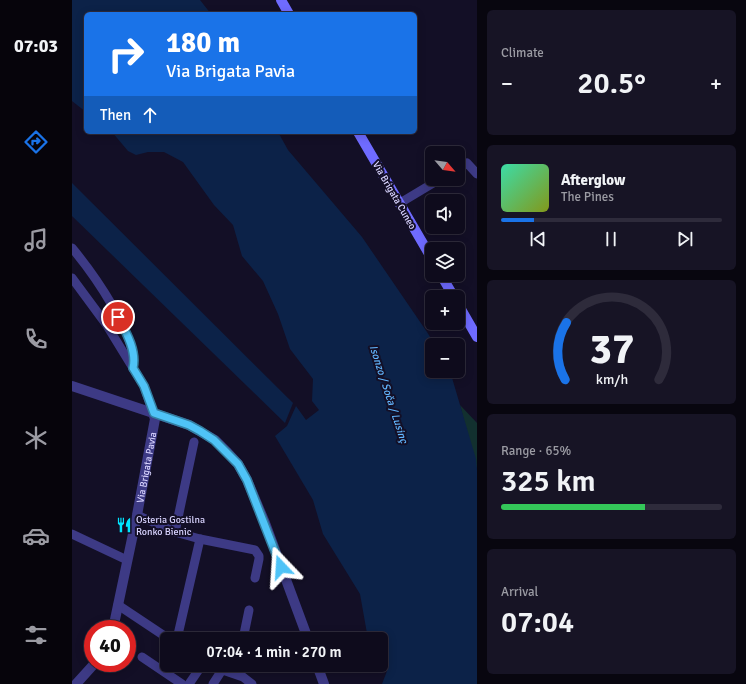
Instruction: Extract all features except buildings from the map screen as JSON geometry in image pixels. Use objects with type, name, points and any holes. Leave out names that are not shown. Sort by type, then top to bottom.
[{"type":"main road","points":[[281,0],[288,12]]},
{"type":"main road","name":"Via Brigata Cuneo","points":[[359,134],[425,247]]},
{"type":"main road","points":[[465,316],[477,337]]},
{"type":"street","points":[[465,164],[467,163],[477,174]]},
{"type":"street","points":[[400,203],[428,186]]},
{"type":"street","points":[[72,248],[89,269],[126,332],[132,350],[134,362],[133,368]]},
{"type":"street","name":"Via Brigata Pavia","points":[[72,278],[106,324],[144,386],[155,419],[115,620]]},
{"type":"street","points":[[72,386],[189,425],[214,440],[238,464],[247,480],[263,518],[305,632]]},
{"type":"street","points":[[174,532],[194,442]]},
{"type":"street","points":[[137,515],[174,532],[255,550],[259,556],[255,578]]},
{"type":"street","points":[[72,534],[127,560]]},
{"type":"street","points":[[179,632],[200,539]]},
{"type":"street","points":[[118,605],[160,633]]},
{"type":"street","points":[[244,632],[249,610]]},
{"type":"street","points":[[142,657],[182,684]]},
{"type":"street","points":[[76,684],[87,672]]},
{"type":"street","points":[[189,684],[197,672]]},
{"type":"street","points":[[213,684],[221,672]]},
{"type":"street","points":[[240,672],[252,684]]},
{"type":"street","points":[[320,672],[324,684]]},
{"type":"green space","points":[[460,405],[477,423],[477,470]]},
{"type":"water","points":[[72,0],[200,0],[209,12],[84,12],[84,110],[72,101]]},
{"type":"water","name":"Isonzo / Soča / Lusinç","points":[[114,134],[279,134],[288,150],[362,237],[427,332],[431,338],[425,338],[425,378],[452,378],[476,459],[477,684],[382,684],[387,672],[388,672],[388,632],[367,632],[360,594],[323,534],[313,500],[275,436],[287,426],[296,406],[306,420],[319,410],[312,401],[313,379],[290,349],[278,314],[263,281],[242,256],[233,225],[214,205],[183,162],[164,152],[148,152],[136,155],[128,151]]},
{"type":"water","points":[[72,183],[293,403],[285,423],[72,216]]},
{"type":"place","name":"Osteria Gostilna Ronko Bienic","points":[[124,525]]},
{"type":"route","points":[[118,317],[126,332],[132,350],[134,362],[133,368],[144,386],[154,413],[189,425],[200,431],[214,440],[238,464],[247,480],[265,523],[281,567]]}]
